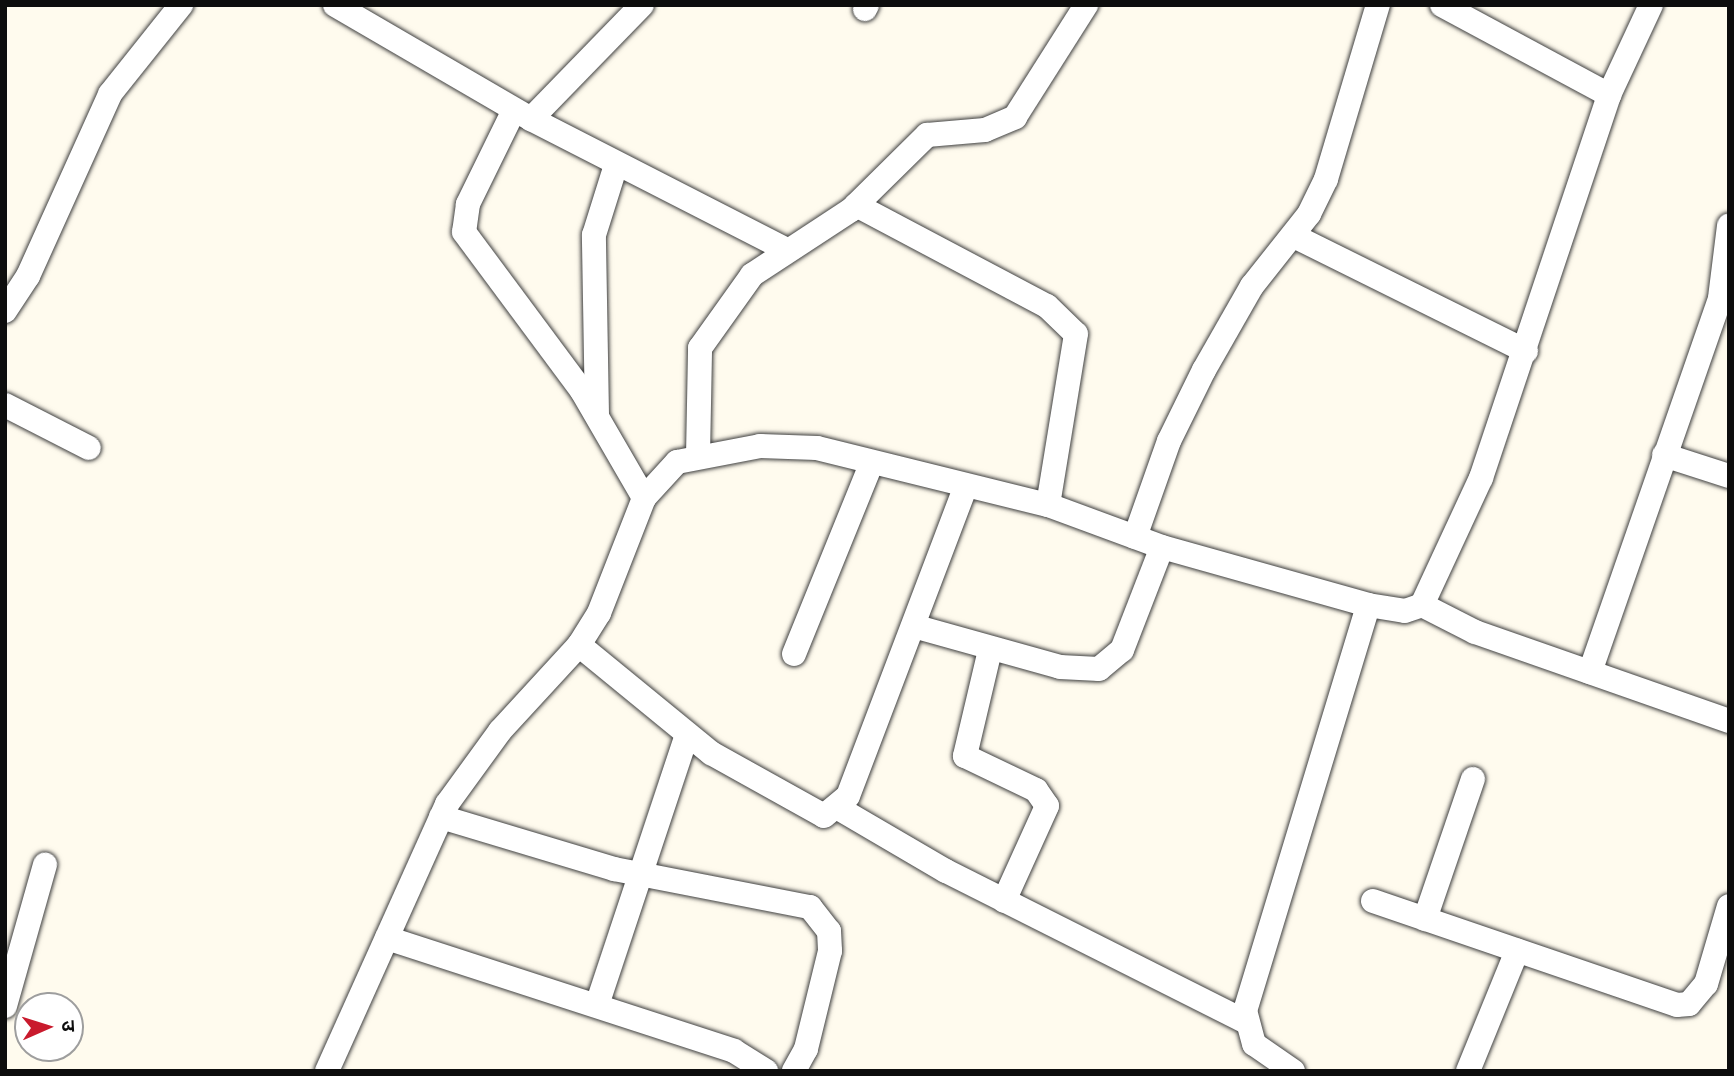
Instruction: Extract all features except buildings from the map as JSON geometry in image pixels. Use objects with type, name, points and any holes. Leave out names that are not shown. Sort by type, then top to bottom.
[{"type":"street","points":[[5,311],[28,276],[110,94],[181,5]]},
{"type":"street","points":[[335,5],[522,115],[785,249]]},
{"type":"street","points":[[642,5],[522,115],[468,204],[464,232],[597,415],[644,498]]},
{"type":"street","points":[[698,456],[700,348],[752,275],[785,249],[856,205],[927,135],[985,130],[1015,117],[1086,5]]},
{"type":"street","points":[[1135,537],[1168,441],[1204,370],[1252,286],[1294,236],[1326,179],[1378,5]]},
{"type":"street","points":[[1442,5],[1609,95]]},
{"type":"street","points":[[327,1071],[441,817],[484,750],[579,645],[599,613],[644,498],[664,469],[698,456],[787,444],[1048,505],[1162,547],[1368,605],[1405,611],[1422,605],[1481,478],[1526,351],[1609,95],[1651,5]]},
{"type":"street","points":[[597,415],[594,235],[616,165]]},
{"type":"street","points":[[856,205],[1047,306],[1076,334],[1048,505]]},
{"type":"street","points":[[1590,672],[1664,455],[1719,329],[1729,226]]},
{"type":"street","points":[[1294,236],[1526,351]]},
{"type":"street","points":[[5,405],[89,448]]},
{"type":"street","points":[[1664,455],[1729,476]]},
{"type":"street","points":[[793,654],[872,462]]},
{"type":"street","points":[[579,645],[687,735],[809,812],[824,816],[838,808],[917,627],[966,486]]},
{"type":"street","points":[[917,627],[990,650],[1087,671],[1108,665],[1135,623],[1162,547]]},
{"type":"street","points":[[1293,1071],[1254,1044],[1246,1022],[1368,605]]},
{"type":"street","points":[[1422,605],[1475,632],[1729,720]]},
{"type":"street","points":[[990,650],[965,756],[1036,790],[1047,806],[1004,901]]},
{"type":"street","points":[[597,1005],[687,735]]},
{"type":"street","points":[[1425,919],[1473,779]]},
{"type":"street","points":[[838,808],[1004,901],[1246,1022]]},
{"type":"street","points":[[441,817],[641,874],[798,903],[821,915],[829,931],[827,975],[794,1071]]},
{"type":"street","points":[[5,1006],[45,866]]},
{"type":"street","points":[[1373,901],[1517,951],[1689,1004],[1706,984],[1729,906]]},
{"type":"street","points":[[387,938],[734,1051],[766,1071]]},
{"type":"street","points":[[1468,1071],[1517,951]]}]
